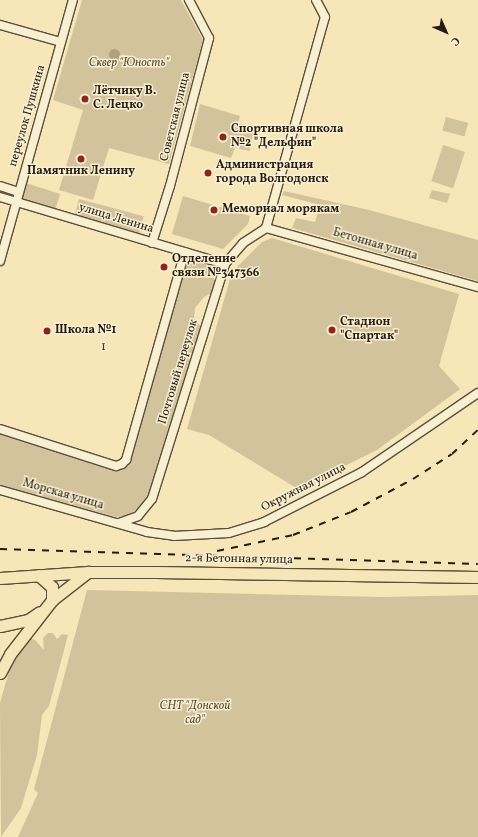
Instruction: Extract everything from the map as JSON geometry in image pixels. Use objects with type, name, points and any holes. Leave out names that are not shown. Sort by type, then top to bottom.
[{"type":"main road","name":"2-я Бетонная улица","points":[[0,578],[38,574],[88,572],[478,577]]},
{"type":"main road","points":[[0,626],[28,620],[88,572]]},
{"type":"main road","points":[[0,673],[14,648],[49,604],[52,587],[38,574]]},
{"type":"street","name":"переулок Пушкина","points":[[0,261],[18,192],[74,0]]},
{"type":"street","name":"Советская улица","points":[[152,243],[170,186],[208,38],[189,0]]},
{"type":"street","points":[[266,228],[325,17],[316,0]]},
{"type":"street","points":[[0,25],[61,42]]},
{"type":"street","points":[[0,186],[18,192]]},
{"type":"street","name":"улица Ленина","points":[[0,197],[225,264]]},
{"type":"street","name":"Почтовый переулок","points":[[119,524],[138,516],[152,499],[225,264],[243,243],[266,228]]},
{"type":"street","name":"Бетонная улица","points":[[266,228],[478,287]]},
{"type":"street","points":[[0,429],[116,466],[122,464],[126,460],[185,252]]},
{"type":"street","name":"Окружная улица","points":[[119,524],[174,536],[229,533],[264,522],[362,472],[478,393]]},
{"type":"street","name":"Морская улица","points":[[0,490],[119,524]]},
{"type":"green space","name":"Сквер \"Юность\"","points":[[82,0],[181,0],[203,40],[169,164],[109,148],[93,200],[59,190],[83,110],[53,100]]},
{"type":"green space","name":"Спортивная школа №2 \"Дельфин\"","points":[[200,104],[240,116],[238,123],[254,127],[250,151],[235,148],[231,158],[190,146]]},
{"type":"green space","points":[[446,117],[468,123],[465,136],[442,131]]},
{"type":"green space","points":[[443,145],[465,152],[453,188],[431,181]]},
{"type":"green space","points":[[26,183],[60,194],[55,211],[20,200]]},
{"type":"green space","points":[[432,190],[450,194],[447,203],[429,198]]},
{"type":"green space","points":[[284,191],[369,210],[478,240],[478,281],[292,228],[296,218],[315,222],[320,205],[282,195]]},
{"type":"green space","points":[[183,196],[250,216],[248,224],[223,249],[172,234]]},
{"type":"green space","points":[[79,199],[144,216],[139,234],[74,216]]},
{"type":"green space","name":"Стадион \"Спартак\"","points":[[272,238],[459,294],[439,366],[460,389],[377,450],[298,489],[209,435],[187,429],[232,272],[262,242]]},
{"type":"green space","points":[[187,255],[221,265],[211,293],[204,297],[195,308],[194,318],[201,327],[154,485],[140,507],[129,515],[116,517],[0,486],[0,431],[123,467]]},
{"type":"green space","name":"СНТ \"Донской сад\"","points":[[87,590],[382,597],[478,595],[478,837],[18,837],[38,793],[34,789]]},
{"type":"green space","points":[[48,633],[53,633],[57,639],[62,634],[68,635],[49,706],[42,715],[37,755],[21,808],[1,837],[0,703],[17,643],[24,636],[35,640],[44,650],[43,638]]},
{"type":"shaded area","points":[[114,48],[118,50],[120,54],[118,58],[114,60],[110,58],[108,54],[110,50]]},
{"type":"railway","points":[[217,551],[293,535],[351,512],[413,479],[452,454],[478,430]]},
{"type":"railway","points":[[0,549],[478,564]]},
{"type":"place","name":"Лётчику В. С. Лецко","points":[[85,99]]},
{"type":"place","name":"Спортивная школа №2 \"Дельфин\"","points":[[223,137]]},
{"type":"place","name":"Памятник Ленину","points":[[81,159]]},
{"type":"place","name":"Администрация города Волгодонск","points":[[208,173]]},
{"type":"place","name":"Мемориал морякам","points":[[214,210]]},
{"type":"place","name":"Отделение связи №347366","points":[[164,267]]},
{"type":"place","name":"Стадион \"Спартак\"","points":[[332,330]]},
{"type":"place","name":"Школа №1","points":[[47,331]]},
{"type":"district","name":"1","points":[[104,347]]}]
